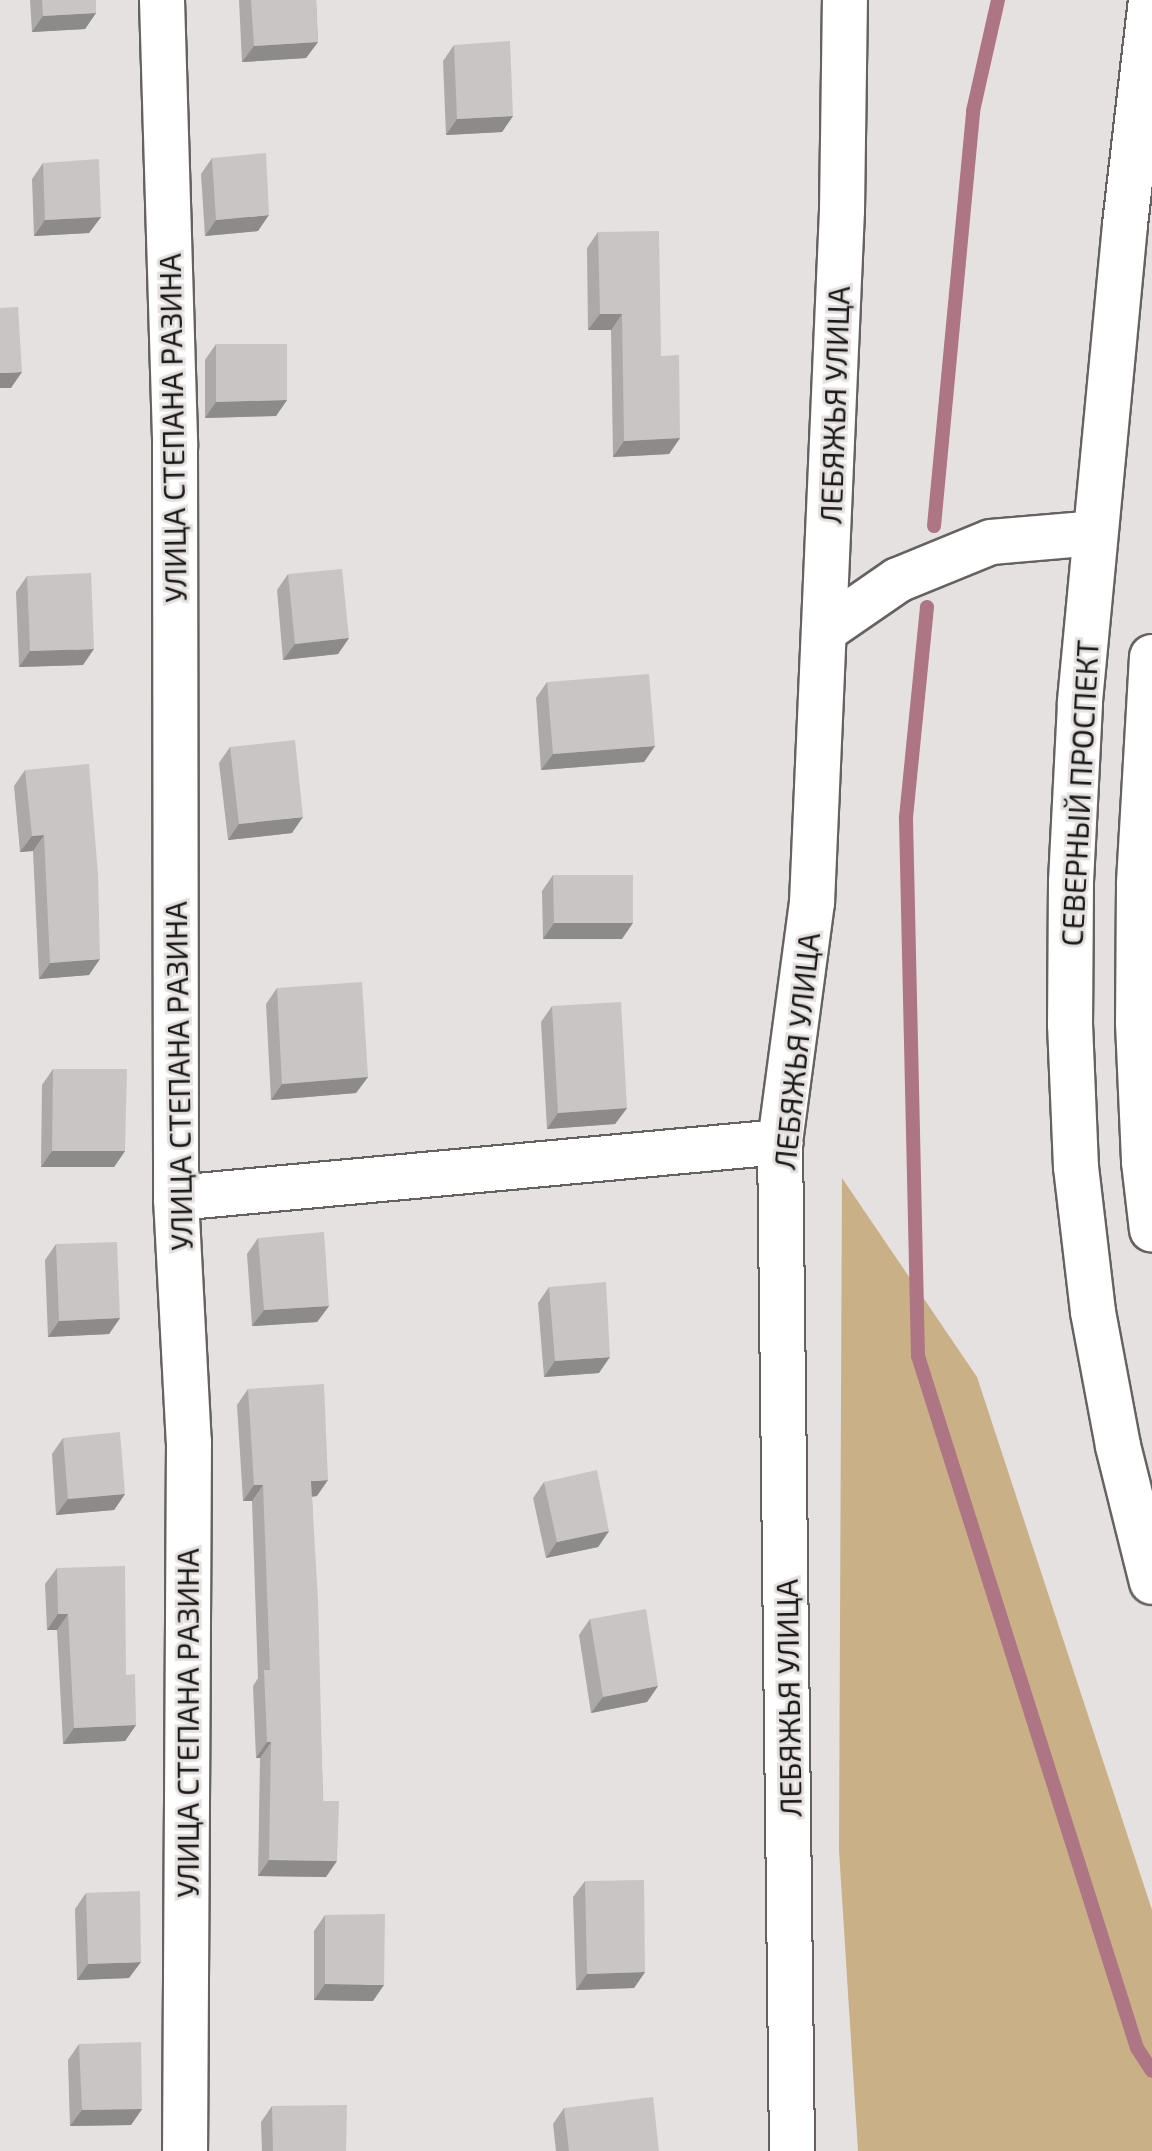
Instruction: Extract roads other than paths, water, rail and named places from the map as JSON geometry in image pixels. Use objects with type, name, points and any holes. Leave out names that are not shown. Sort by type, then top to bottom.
[{"type":"street","name":"УЛИЦА СТЕПАНА РАЗИНА","points":[[162,0],[175,447],[176,1198],[189,1442],[185,2151]]},
{"type":"street","name":"ЛЕБЯЖЬЯ УЛИЦА","points":[[792,2151],[780,1142],[812,903],[842,211],[845,0]]},
{"type":"street","name":"СЕВЕРНЫЙ ПРОСПЕКТ","points":[[1151,0],[1080,704],[1071,883],[1070,1024],[1076,1167],[1093,1312],[1115,1431],[1152,1582]]},
{"type":"street","points":[[824,631],[898,580],[991,542],[1095,533]]},
{"type":"street","points":[[1152,657],[1139,885],[1138,1023],[1144,1162],[1152,1230]]},
{"type":"street","points":[[176,1198],[780,1142]]},
{"type":"waterway","points":[[934,526],[973,111],[998,0]]},
{"type":"waterway","points":[[927,607],[906,819],[918,1356],[1137,2048],[1152,2071]]}]
